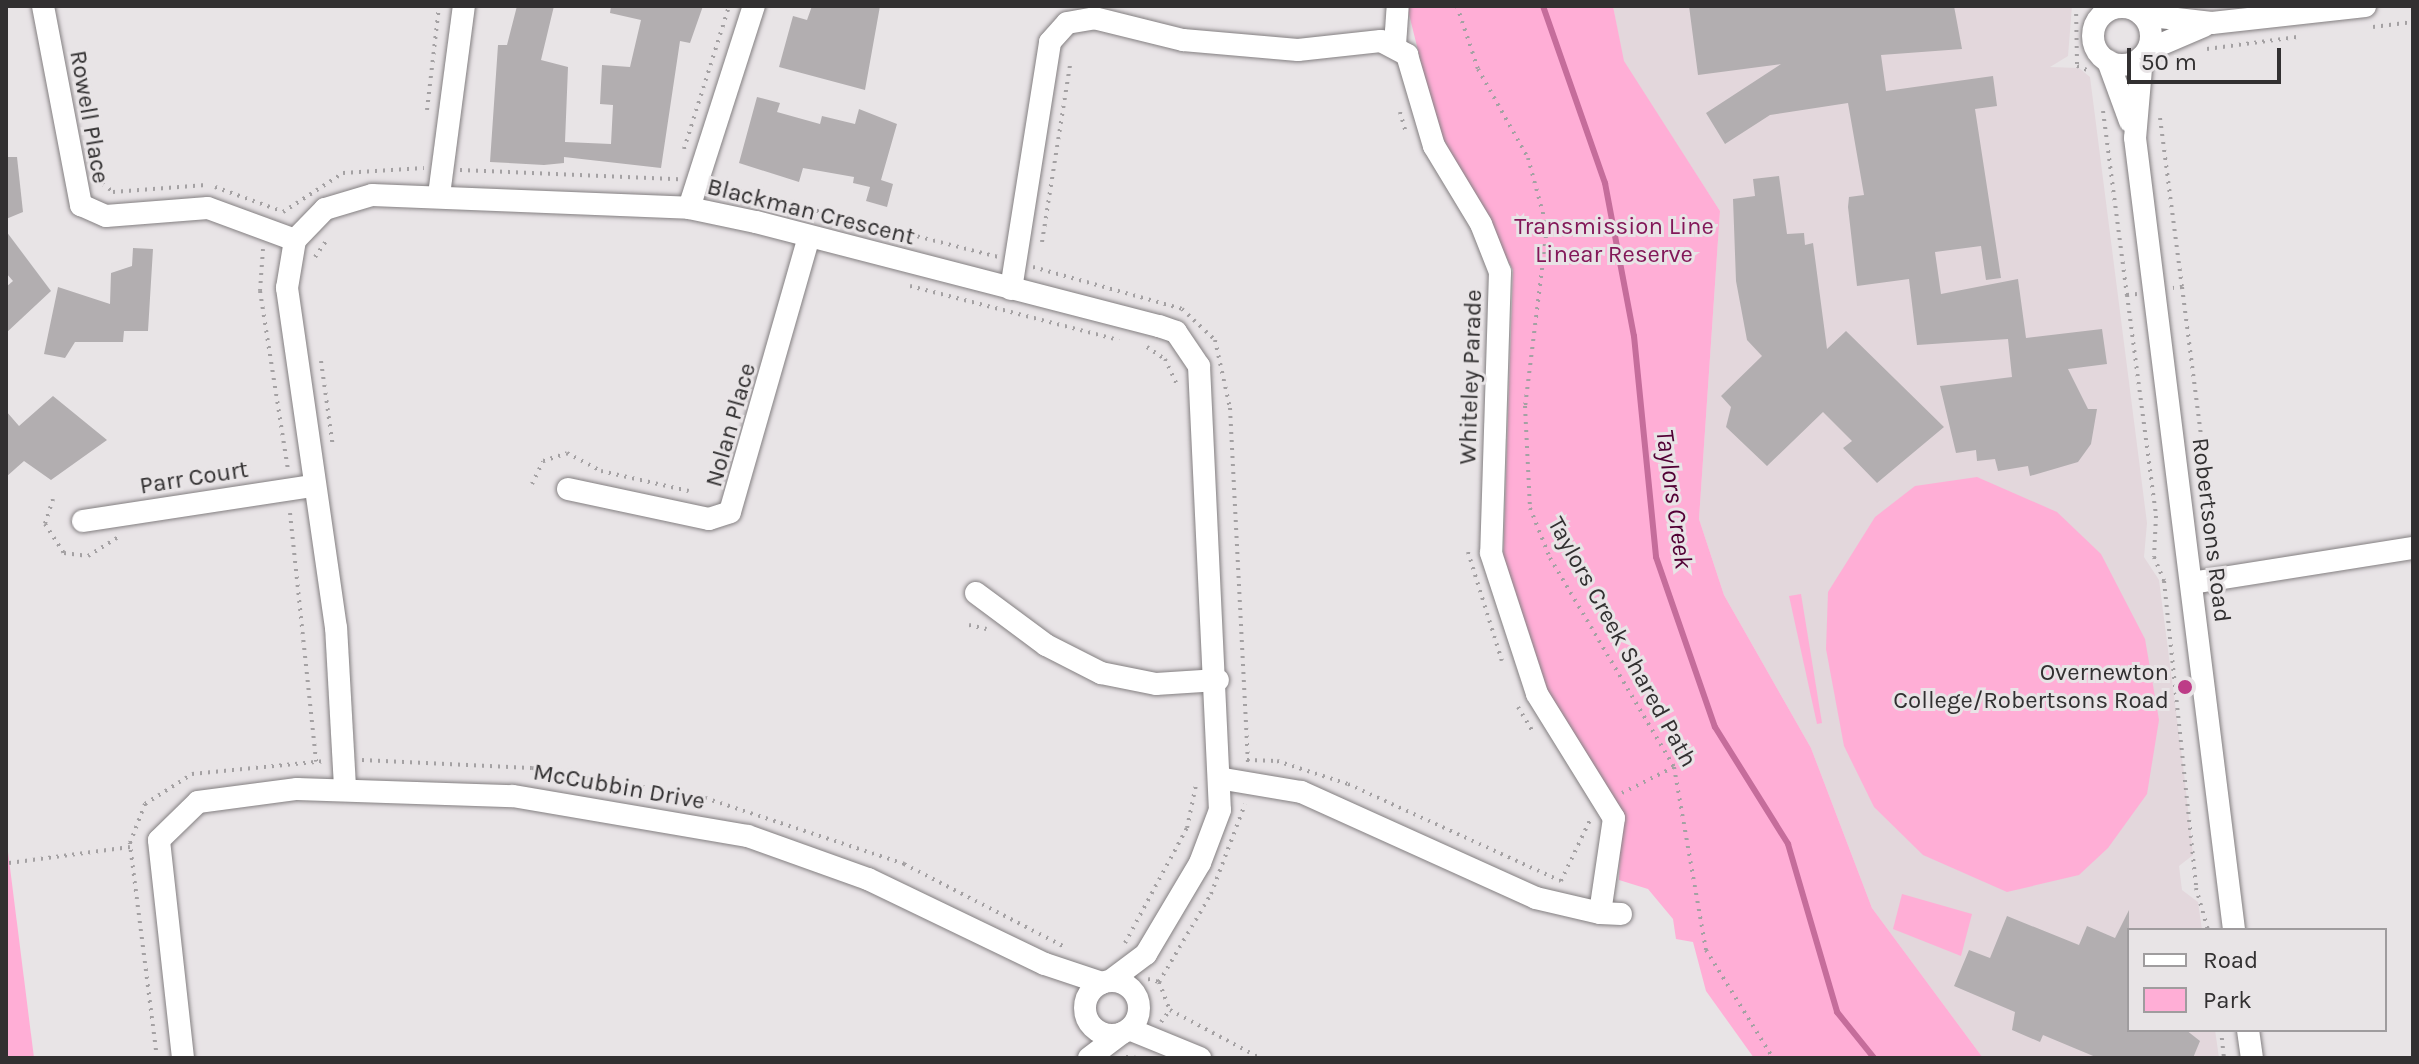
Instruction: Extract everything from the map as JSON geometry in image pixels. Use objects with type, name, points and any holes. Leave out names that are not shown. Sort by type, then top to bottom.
[{"type":"street","name":"Rowell Place","points":[[43,6],[81,205],[106,216],[208,208],[277,220],[295,240]]},
{"type":"street","points":[[439,195],[432,169],[464,6]]},
{"type":"street","points":[[689,208],[687,180],[754,6]]},
{"type":"street","points":[[1011,289],[1026,265],[1050,42],[1066,15],[1094,18],[1183,40],[1298,50],[1395,45],[1398,6]]},
{"type":"street","points":[[2102,10],[2138,11],[2212,23],[2367,17]]},
{"type":"street","name":"Robertsons Road","points":[[2102,10],[2094,39],[2103,71],[2135,138]]},
{"type":"street","name":"Robertsons Road","points":[[2138,11],[2145,54],[2135,138],[2234,928]]},
{"type":"street","points":[[2103,71],[2126,65],[2212,23]]},
{"type":"street","name":"Whiteley Parade","points":[[1224,779],[1301,792],[1536,898],[1610,913],[1614,833],[1606,801],[1537,694],[1498,584],[1491,523],[1500,272],[1481,224],[1434,146],[1413,67],[1395,45]]},
{"type":"street","name":"Blackman Crescent","points":[[295,240],[347,199],[439,195],[689,208],[1176,332],[1193,353],[1204,384],[1224,779],[1208,846],[1144,970],[1139,1005]]},
{"type":"street","name":"Nolan Place","points":[[568,489],[709,519],[730,512],[809,237]]},
{"type":"street","points":[[295,240],[287,288],[313,486],[336,628],[345,787]]},
{"type":"street","name":"Parr Court","points":[[83,521],[292,501],[313,486]]},
{"type":"street","points":[[2191,575],[2413,548]]},
{"type":"street","points":[[976,593],[1026,633],[1101,673],[1156,684],[1218,680]]},
{"type":"street","name":"McCubbin Drive","points":[[183,1058],[156,855],[166,826],[198,802],[345,787],[513,796],[748,836],[868,879],[1045,964],[1106,982]]},
{"type":"street","name":"McCubbin Drive","points":[[1045,964],[1086,1012]]},
{"type":"street","name":"Blackman Crescent","points":[[1106,982],[1144,970]]},
{"type":"street","points":[[1082,1058],[1086,1012],[1106,982],[1125,984],[1139,1005],[1175,1044]]},
{"type":"street","points":[[1089,1058],[1125,1031],[1139,1005]]},
{"type":"street","points":[[1086,1012],[1098,1030],[1125,1031],[1175,1044],[1200,1058]]},
{"type":"street","points":[[2248,1032],[2252,1058]]},
{"type":"path","points":[[426,125],[439,6]]},
{"type":"path","points":[[687,180],[709,52],[729,6]]},
{"type":"path","name":"Taylors Creek Shared Path","points":[[1457,6],[1478,69],[1528,158],[1547,228],[1525,406],[1530,508],[1550,558],[1674,767],[1706,950],[1773,1058]]},
{"type":"path","points":[[2076,6],[2077,66],[2103,71]]},
{"type":"path","points":[[2367,17],[2413,22]]},
{"type":"path","points":[[2199,50],[2307,36]]},
{"type":"path","points":[[1026,265],[1058,172],[1072,48]]},
{"type":"path","points":[[2101,96],[2127,295]]},
{"type":"path","points":[[1397,97],[1407,134]]},
{"type":"path","points":[[424,154],[432,169]]},
{"type":"path","points":[[91,162],[93,177],[113,192],[196,184],[261,198],[277,220]]},
{"type":"path","points":[[316,762],[292,501],[260,291],[277,220],[343,173],[432,169],[687,180],[1026,265],[1182,309],[1197,318],[1219,350],[1230,408],[1248,782],[1235,843],[1144,970]]},
{"type":"path","points":[[313,268],[332,235]]},
{"type":"path","points":[[900,283],[1148,347],[1165,359],[1178,388]]},
{"type":"path","points":[[2182,287],[2203,451]]},
{"type":"path","points":[[320,354],[335,455]]},
{"type":"path","points":[[532,484],[543,461],[567,453],[601,471],[704,494]]},
{"type":"path","points":[[53,499],[45,524],[64,553],[88,556],[128,536]]},
{"type":"path","points":[[278,514],[292,501]]},
{"type":"path","points":[[1469,536],[1467,566],[1507,676]]},
{"type":"path","points":[[1516,701],[1538,739]]},
{"type":"path","points":[[366,745],[367,760]]},
{"type":"path","points":[[157,1058],[130,847],[145,804],[174,780],[316,762],[367,760],[532,768],[720,802],[904,864],[1077,954]]},
{"type":"path","points":[[1247,760],[1277,761],[1348,784],[1561,881],[1591,818],[1582,805]]},
{"type":"path","points":[[1606,801],[1674,767]]},
{"type":"path","points":[[1170,1010],[1144,970],[1116,955],[1187,828],[1197,780]]},
{"type":"path","points":[[9,863],[130,847]]},
{"type":"path","points":[[2221,1032],[2224,1058]]},
{"type":"path","points":[[1123,1058],[1138,1058]]},
{"type":"shaded area","points":[[1613,6],[2072,6],[2068,56],[2050,67],[2079,68],[2090,77],[2147,523],[2144,557],[2159,580],[2184,773],[2193,855],[2179,866],[2182,890],[2198,902],[2202,928],[2127,928],[2127,1032],[2215,1032],[2219,1058],[1983,1058],[1872,908],[1811,748],[1724,595],[1699,519],[1720,211],[1623,61]]},
{"type":"green space","name":"Transmission Line Linear Reserve","points":[[1407,6],[1613,6],[1624,61],[1720,211],[1699,519],[1724,595],[1811,748],[1872,908],[1983,1058],[1754,1058],[1706,991],[1693,942],[1676,939],[1673,919],[1648,889],[1619,880],[1621,809],[1546,688],[1503,564],[1513,270],[1437,127]]},
{"type":"green space","points":[[1977,477],[2057,512],[2101,554],[2145,639],[2159,720],[2147,794],[2108,848],[2079,875],[2007,892],[1923,855],[1874,807],[1844,746],[1826,649],[1828,592],[1875,517],[1915,486]]},
{"type":"green space","points":[[1801,594],[1822,723],[1817,724],[1789,596]]},
{"type":"green space","points":[[6,836],[34,1058],[6,1058]]},
{"type":"green space","points":[[1902,894],[1972,914],[1961,956],[1893,929]]},
{"type":"building","points":[[517,6],[554,6],[541,60],[568,67],[565,142],[611,144],[613,105],[600,104],[602,65],[630,67],[641,20],[610,13],[611,6],[703,6],[690,43],[680,41],[661,168],[564,157],[564,163],[544,165],[490,162],[498,45],[507,45]]},
{"type":"building","points":[[812,6],[880,6],[865,90],[779,67],[793,16],[807,20]]},
{"type":"building","points":[[1689,6],[1954,6],[1962,49],[1881,55],[1886,91],[1993,76],[1997,106],[1975,109],[2001,278],[1986,280],[1981,246],[1935,252],[1941,294],[2018,279],[2026,338],[2102,329],[2107,364],[2068,369],[2088,409],[2097,409],[2091,444],[2078,462],[2030,476],[2028,466],[1998,471],[1995,459],[1977,461],[1976,450],[1956,453],[1940,386],[2012,377],[2008,339],[1917,345],[1909,279],[1857,286],[1848,207],[1849,197],[1864,195],[1848,103],[1770,115],[1725,144],[1706,113],[1781,64],[1698,75]]},
{"type":"building","points":[[757,97],[780,103],[777,112],[820,124],[822,116],[855,124],[859,109],[897,124],[881,180],[893,184],[887,207],[866,201],[870,187],[853,183],[854,177],[803,168],[799,182],[739,163]]},
{"type":"building","points":[[6,157],[17,157],[23,212],[6,219]]},
{"type":"building","points":[[1779,176],[1787,234],[1804,233],[1805,245],[1813,243],[1827,349],[1846,331],[1944,427],[1877,483],[1843,448],[1852,441],[1823,412],[1767,466],[1726,427],[1731,407],[1721,396],[1762,356],[1747,340],[1736,281],[1733,199],[1755,196],[1753,179]]},
{"type":"building","points":[[6,231],[51,291],[6,333],[6,287],[13,281],[6,273]]},
{"type":"building","points":[[133,248],[153,249],[148,331],[124,331],[123,342],[75,342],[65,358],[44,354],[58,287],[110,304],[111,273],[132,266]]},
{"type":"building","points":[[53,396],[107,440],[51,480],[24,461],[6,477],[6,411],[19,426]]},
{"type":"building","points":[[2129,910],[2127,1032],[2189,1032],[2200,1041],[2193,1058],[2098,1058],[2043,1035],[2040,1042],[2012,1030],[2015,1012],[1954,986],[1969,950],[1990,958],[2007,916],[2079,945],[2087,926],[2115,938]]},
{"type":"waterway","name":"Taylors Creek","points":[[1543,6],[1605,183],[1634,336],[1656,557],[1715,727],[1788,844],[1837,1012],[1874,1058]]},
{"type":"place","name":"Overnewton College/Robertsons Road","points":[[2185,687]]}]
